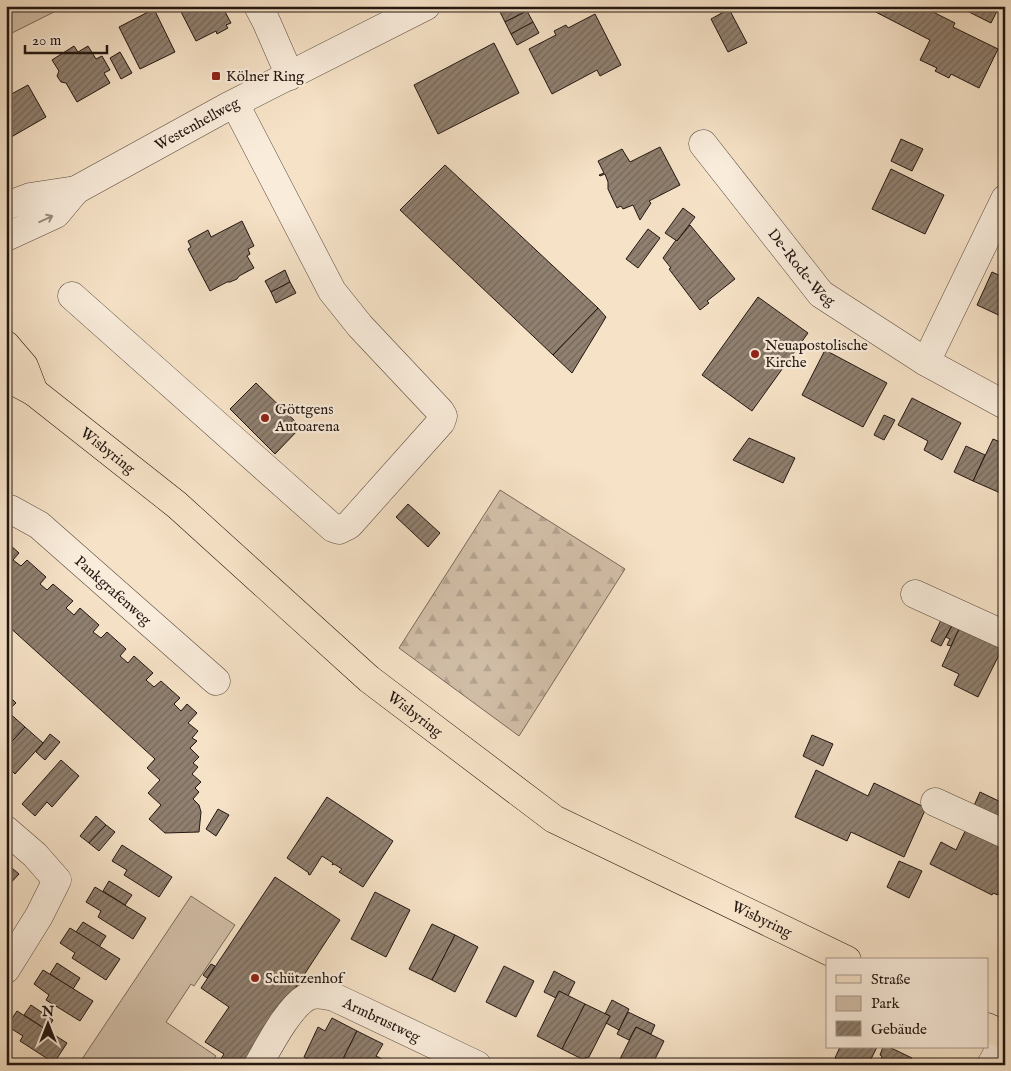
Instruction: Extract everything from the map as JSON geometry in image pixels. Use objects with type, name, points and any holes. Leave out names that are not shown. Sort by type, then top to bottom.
[{"type":"main road","points":[[6,345],[24,366],[34,392]]},
{"type":"main road","name":"Wisbyring","points":[[6,377],[34,392],[177,505],[369,679],[554,819],[843,958]]},
{"type":"main road","points":[[6,385],[34,392]]},
{"type":"main road","points":[[988,1027],[1005,1035]]},
{"type":"street","points":[[258,6],[290,76]]},
{"type":"street","name":"Westenhellweg","points":[[6,206],[30,197],[76,190],[235,104],[426,6]]},
{"type":"street","points":[[72,296],[333,528],[339,530],[349,525],[441,422],[443,416],[440,411],[360,326],[332,291],[235,104]]},
{"type":"street","name":"De-Rode-Weg","points":[[703,144],[820,294],[926,362],[1005,405]]},
{"type":"street","name":"Westenhellweg","points":[[6,237],[56,214],[76,190]]},
{"type":"street","points":[[926,362],[1005,199]]},
{"type":"street","name":"Pankgrafenweg","points":[[6,509],[10,509],[39,525],[216,681]]},
{"type":"street","points":[[915,594],[1005,635]]},
{"type":"street","points":[[934,802],[1005,834]]},
{"type":"street","points":[[6,830],[35,855],[57,880],[39,916],[6,969]]},
{"type":"street","name":"Armbrustweg","points":[[258,1065],[289,1014],[307,997],[322,995],[334,997],[477,1065]]},
{"type":"street","points":[[991,1065],[1005,1039]]},
{"type":"green space","points":[[6,6],[66,6],[6,36]]},
{"type":"green space","points":[[500,490],[625,569],[519,736],[399,648]]},
{"type":"green space","points":[[191,896],[235,925],[194,986],[191,984],[166,1022],[216,1056],[210,1065],[78,1065]]},
{"type":"building","points":[[178,6],[226,6],[223,8],[231,23],[226,25],[228,28],[217,34],[216,31],[196,41]]},
{"type":"building","points":[[510,6],[525,6],[527,11],[505,22],[500,12]]},
{"type":"building","points":[[864,6],[921,6],[955,23],[953,27],[998,49],[979,88],[951,74],[949,78],[935,71],[937,68],[920,60],[930,40]]},
{"type":"building","points":[[957,6],[993,6],[998,9],[991,23]]},
{"type":"building","points":[[154,9],[175,52],[140,69],[119,27]]},
{"type":"building","points":[[729,9],[747,43],[728,52],[711,19]]},
{"type":"building","points":[[527,11],[533,22],[511,34],[505,22]]},
{"type":"building","points":[[595,14],[621,65],[600,76],[597,70],[552,94],[529,49],[556,35],[554,31],[566,25],[568,28]]},
{"type":"building","points":[[533,22],[539,33],[517,45],[511,34]]},
{"type":"building","points":[[494,43],[519,93],[438,134],[414,85]]},
{"type":"building","points":[[74,46],[78,52],[88,46],[96,59],[102,56],[110,70],[104,73],[110,83],[77,102],[66,83],[61,82],[57,76],[59,71],[52,60]]},
{"type":"building","points":[[120,52],[132,73],[121,79],[110,58]]},
{"type":"building","points":[[28,85],[46,117],[6,140],[6,97]]},
{"type":"building","points":[[901,139],[923,149],[912,171],[891,161]]},
{"type":"building","points":[[660,147],[680,185],[649,201],[651,203],[640,220],[633,205],[623,209],[621,206],[617,208],[608,189],[605,174],[599,175],[604,173],[598,161],[622,149],[630,162]]},
{"type":"building","points":[[445,165],[598,308],[553,355],[400,210]]},
{"type":"building","points":[[891,169],[944,195],[925,234],[872,209]]},
{"type":"building","points":[[683,208],[695,217],[677,241],[665,233]]},
{"type":"building","points":[[242,221],[254,246],[248,249],[250,254],[247,256],[254,268],[237,279],[210,291],[188,249],[191,247],[188,241],[208,230],[211,237]]},
{"type":"building","points":[[690,225],[735,279],[707,301],[709,303],[700,310],[663,258]]},
{"type":"building","points":[[648,229],[660,238],[638,268],[626,259]]},
{"type":"building","points":[[285,270],[290,282],[271,292],[265,281]]},
{"type":"building","points":[[992,272],[1005,278],[1005,318],[977,305]]},
{"type":"building","points":[[290,282],[296,293],[276,303],[271,292]]},
{"type":"building","name":"Neuapostolische Kirche","points":[[758,297],[808,333],[752,411],[702,375]]},
{"type":"building","points":[[598,308],[606,317],[572,373],[553,355]]},
{"type":"building","points":[[825,350],[887,383],[863,427],[802,395]]},
{"type":"building","name":"Göttgens Autoarena","points":[[256,383],[301,427],[275,454],[230,409]]},
{"type":"building","points":[[912,398],[961,423],[942,460],[924,450],[928,441],[898,425]]},
{"type":"building","points":[[884,415],[895,420],[884,440],[874,435]]},
{"type":"building","points":[[749,438],[795,458],[783,483],[733,460]]},
{"type":"building","points":[[993,439],[1005,444],[1005,495],[973,481]]},
{"type":"building","points":[[966,446],[985,455],[973,481],[954,472]]},
{"type":"building","points":[[408,504],[440,533],[428,547],[396,517]]},
{"type":"building","points":[[9,544],[19,553],[13,560],[21,566],[27,560],[46,577],[40,584],[47,590],[53,584],[73,601],[66,608],[74,615],[80,608],[99,625],[93,632],[101,638],[107,632],[126,649],[120,656],[128,663],[134,656],[153,673],[146,680],[154,687],[161,681],[180,698],[174,704],[181,711],[187,704],[197,713],[188,723],[198,731],[192,738],[197,741],[190,748],[199,757],[193,763],[198,767],[192,774],[201,782],[195,788],[199,792],[193,799],[199,805],[201,812],[199,832],[165,833],[149,819],[161,805],[148,793],[160,780],[147,768],[155,759],[6,624],[6,548]]},
{"type":"building","points":[[941,620],[952,625],[941,646],[931,641]]},
{"type":"building","points":[[952,626],[959,629],[951,646],[947,645],[950,639],[946,637]]},
{"type":"building","points":[[960,627],[1003,647],[978,697],[954,685],[959,674],[942,666]]},
{"type":"building","points":[[6,693],[16,703],[6,712]]},
{"type":"building","points":[[6,712],[25,727],[6,748]]},
{"type":"building","points":[[25,727],[43,743],[15,774],[11,770],[6,775],[6,748]]},
{"type":"building","points":[[50,734],[60,742],[45,760],[36,752]]},
{"type":"building","points":[[812,735],[833,744],[823,766],[803,756]]},
{"type":"building","points":[[61,760],[79,776],[52,807],[47,802],[35,816],[22,804]]},
{"type":"building","points":[[816,770],[868,796],[874,783],[926,808],[904,857],[851,832],[847,841],[795,817]]},
{"type":"building","points":[[980,792],[1005,804],[998,819],[973,808]]},
{"type":"building","points":[[327,797],[393,841],[363,887],[339,872],[342,869],[334,864],[332,865],[333,863],[322,856],[310,875],[287,858]]},
{"type":"building","points":[[218,809],[229,815],[216,836],[206,829]]},
{"type":"building","points":[[96,816],[106,825],[89,843],[80,836]]},
{"type":"building","points":[[106,825],[115,832],[99,851],[89,843]]},
{"type":"building","points":[[968,825],[1004,841],[1001,848],[1005,850],[1005,869],[1001,878],[1005,881],[998,895],[993,893],[992,895],[930,864],[941,842],[956,850]]},
{"type":"building","points":[[122,845],[172,877],[159,897],[124,875],[127,870],[112,861]]},
{"type":"building","points":[[899,861],[922,871],[909,898],[887,887]]},
{"type":"building","points":[[6,863],[19,874],[6,888]]},
{"type":"building","name":"Schützenhof","points":[[275,877],[340,920],[245,1065],[217,1065],[224,1054],[205,1042],[229,1007],[201,988]]},
{"type":"building","points":[[109,881],[132,895],[125,905],[103,891]]},
{"type":"building","points":[[95,887],[146,918],[133,939],[98,917],[101,911],[86,902]]},
{"type":"building","points":[[375,892],[410,910],[386,957],[351,939]]},
{"type":"building","points":[[83,922],[106,936],[99,947],[76,932]]},
{"type":"building","points":[[432,924],[455,935],[432,980],[409,969]]},
{"type":"building","points":[[70,928],[120,959],[106,980],[72,958],[75,953],[60,943]]},
{"type":"building","points":[[455,935],[478,947],[455,992],[432,980]]},
{"type":"building","points":[[57,963],[80,978],[73,989],[50,974]]},
{"type":"building","points":[[211,964],[215,966],[207,978],[203,975]]},
{"type":"building","points":[[504,966],[534,981],[516,1017],[486,1002]]},
{"type":"building","points":[[43,970],[93,1001],[80,1021],[46,1000],[49,995],[34,984]]},
{"type":"building","points":[[554,971],[575,982],[568,996],[559,991],[556,998],[544,992]]},
{"type":"building","points":[[559,991],[585,1004],[562,1049],[537,1036]]},
{"type":"building","points":[[612,1000],[629,1009],[619,1030],[606,1023],[610,1016],[605,1014]]},
{"type":"building","points":[[585,1004],[610,1016],[589,1057],[582,1059],[562,1049]]},
{"type":"building","points":[[31,1005],[53,1020],[47,1030],[24,1015]]},
{"type":"building","points":[[17,1011],[67,1043],[54,1063],[20,1041],[23,1036],[7,1026]]},
{"type":"building","points":[[628,1012],[655,1025],[651,1034],[636,1027],[629,1040],[617,1034]]},
{"type":"building","points":[[332,1018],[357,1031],[340,1065],[318,1065],[304,1057],[318,1027],[325,1031]]},
{"type":"building","points":[[636,1027],[664,1041],[652,1065],[617,1065]]},
{"type":"building","points":[[357,1031],[383,1044],[376,1056],[384,1060],[382,1065],[340,1065]]},
{"type":"building","points":[[840,1048],[876,1048],[871,1059],[883,1065],[849,1065],[835,1058]]},
{"type":"building","points":[[883,1048],[891,1048],[912,1058],[908,1063],[911,1065],[886,1065],[881,1060],[882,1056],[880,1055]]},
{"type":"place","name":"Kölner Ring","points":[[216,76]]},
{"type":"place","name":"Neuapostolische Kirche","points":[[755,354]]},
{"type":"place","name":"Göttgens Autoarena","points":[[265,418]]},
{"type":"place","name":"Schützenhof","points":[[255,978]]}]
